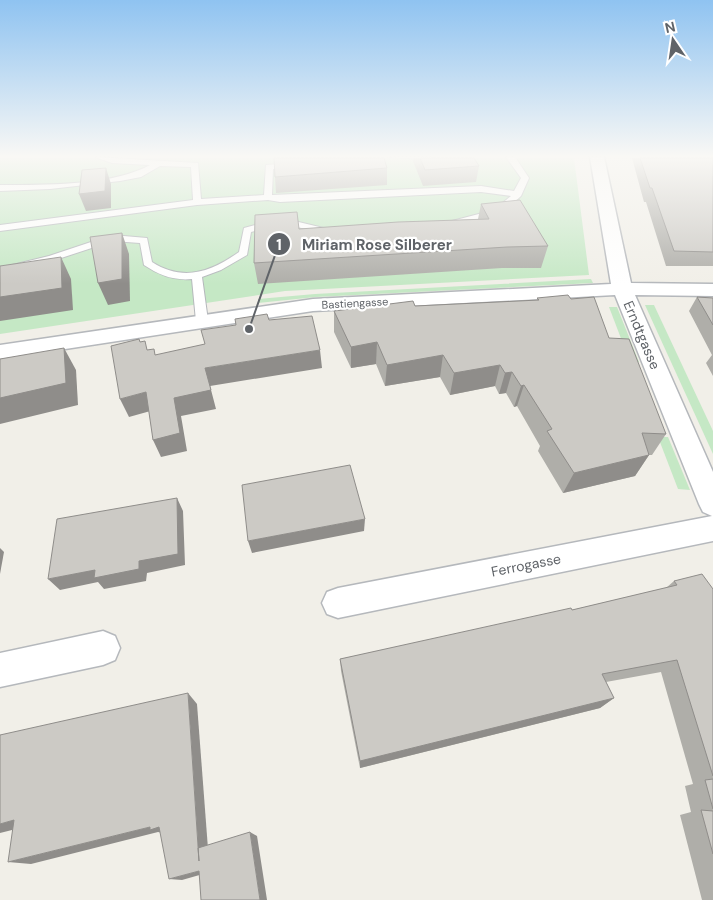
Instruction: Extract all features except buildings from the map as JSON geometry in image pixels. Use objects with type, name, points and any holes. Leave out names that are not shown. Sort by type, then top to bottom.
[{"type":"street","name":"Erndtgasse","points":[[605,199],[622,289],[713,504]]},
{"type":"street","name":"Bastiengasse","points":[[0,352],[313,305],[622,289],[713,290]]},
{"type":"street","name":"Ferrogasse","points":[[338,603],[713,528]]},
{"type":"street","points":[[0,670],[103,648]]},
{"type":"lane","points":[[0,271],[52,258],[111,226],[197,202],[240,199]]},
{"type":"lane","points":[[270,199],[281,210],[325,230],[342,231]]},
{"type":"lane","points":[[0,228],[111,226],[144,240],[147,263],[168,274],[197,275],[225,266],[244,253],[247,230],[281,210],[386,199]]},
{"type":"lane","points":[[443,225],[489,216],[506,208],[514,199]]},
{"type":"lane","points":[[197,275],[202,321]]},
{"type":"green space","points":[[0,199],[579,199],[589,275],[285,291],[0,334]]},
{"type":"green space","points":[[591,279],[593,283],[316,297],[258,303],[258,299],[315,294]]},
{"type":"green space","points":[[645,305],[654,305],[713,431],[713,454]]},
{"type":"green space","points":[[609,307],[617,307],[639,362],[630,362]]},
{"type":"green space","points":[[658,437],[668,437],[690,490],[678,489]]},
{"type":"place","name":"Miriam Rose Silberer","points":[[249,329]]}]
